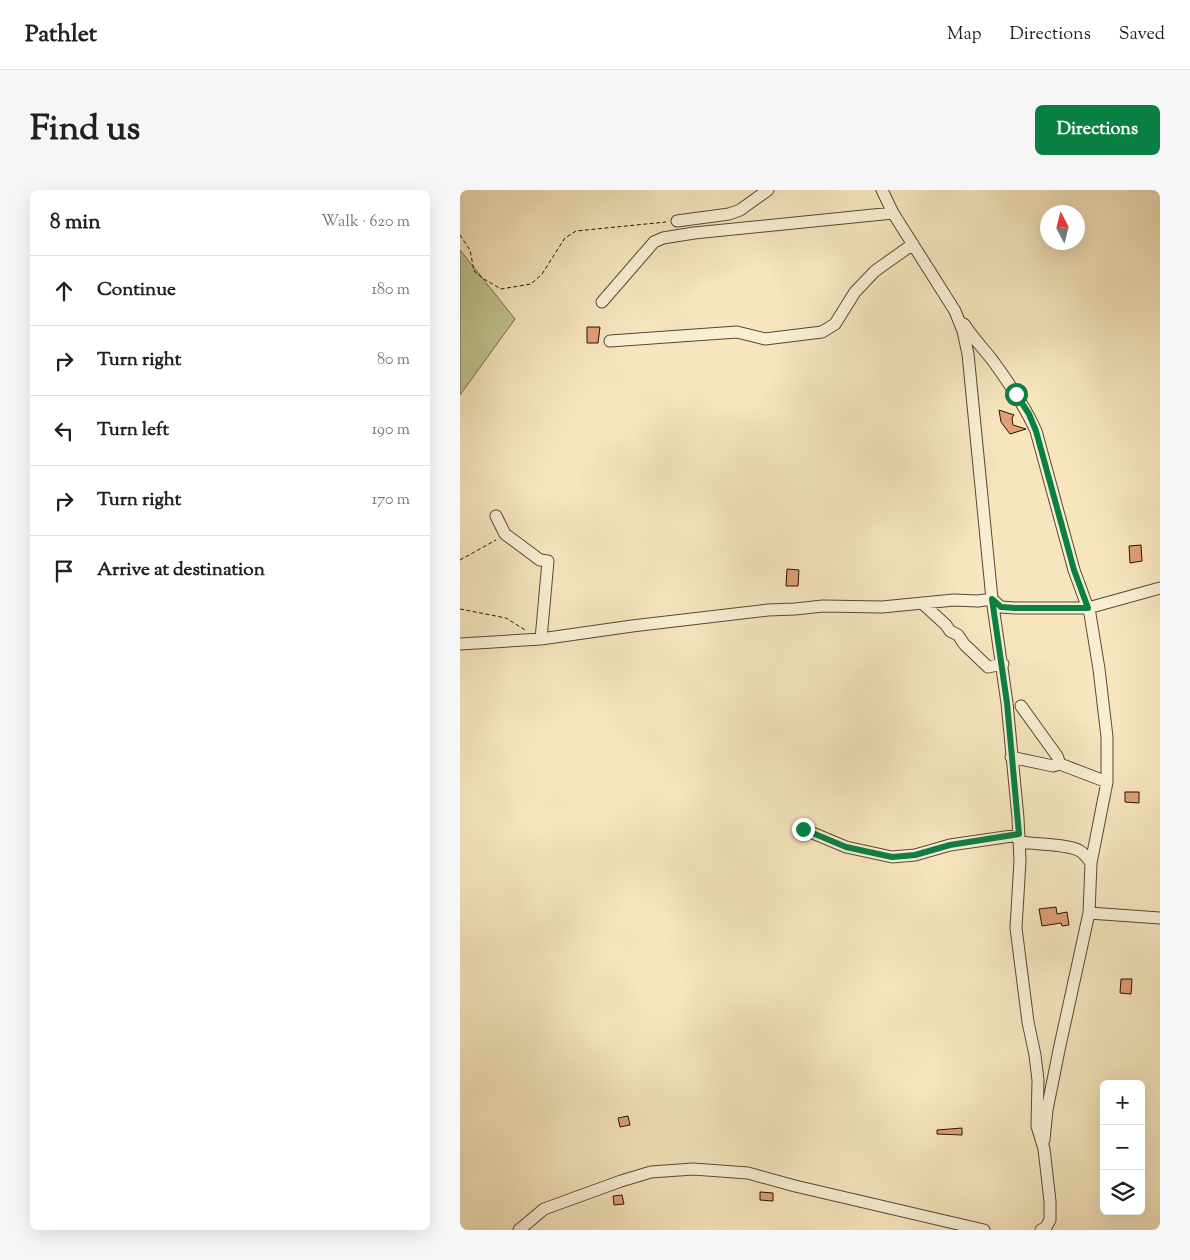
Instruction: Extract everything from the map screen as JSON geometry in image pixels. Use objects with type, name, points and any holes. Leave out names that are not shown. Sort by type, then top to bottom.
[{"type":"street","points":[[677,221],[729,214],[740,210],[768,190]]},
{"type":"street","points":[[882,190],[894,213],[972,337],[992,360],[1029,414],[1036,431],[1074,570],[1088,608],[1100,669],[1106,737],[1107,782],[1091,863],[1089,913],[1048,1102],[1044,1149]]},
{"type":"street","points":[[602,302],[654,242],[663,238],[894,213]]},
{"type":"street","points":[[610,340],[737,332],[764,339],[822,332],[835,324],[856,292],[875,271],[913,244]]},
{"type":"street","points":[[955,311],[968,354],[992,599],[1003,664],[1019,838],[1017,937],[1038,1080],[1038,1126],[1044,1149],[1050,1200],[1050,1220],[1044,1229]]},
{"type":"street","points":[[496,516],[505,534],[540,560],[548,562],[540,639]]},
{"type":"street","points":[[460,644],[540,639],[755,611],[822,606],[882,607],[992,599],[1001,607],[1088,608],[1160,587]]},
{"type":"street","points":[[922,603],[946,625],[950,632],[958,635],[964,644],[988,667],[1003,664]]},
{"type":"street","points":[[1021,706],[1057,756],[1060,764]]},
{"type":"street","points":[[1011,757],[1053,766],[1060,764],[1107,782]]},
{"type":"street","points":[[803,829],[846,847],[892,857],[915,855],[950,845],[1019,838],[1067,846],[1084,854],[1091,863]]},
{"type":"street","points":[[1089,913],[1160,918]]},
{"type":"street","points":[[519,1230],[544,1209],[620,1181],[651,1172],[693,1169],[748,1172],[795,1186],[984,1230]]},
{"type":"path","points":[[460,235],[470,250],[474,271],[501,289],[531,284],[542,274],[565,238],[576,231],[677,221]]},
{"type":"path","points":[[460,560],[505,534]]},
{"type":"path","points":[[460,609],[506,618],[527,631]]},
{"type":"green space","points":[[460,250],[515,319],[460,395]]},
{"type":"building","points":[[587,327],[600,327],[598,343],[587,343]]},
{"type":"building","points":[[999,410],[1014,415],[1012,418],[1013,425],[1026,429],[1010,434],[1001,422]]},
{"type":"building","points":[[1141,545],[1142,561],[1130,563],[1129,546]]},
{"type":"building","points":[[787,569],[799,570],[798,586],[786,586]]},
{"type":"building","points":[[1125,792],[1139,792],[1139,803],[1125,802]]},
{"type":"building","points":[[1056,907],[1057,914],[1067,912],[1069,925],[1062,926],[1061,923],[1042,926],[1039,909]]},
{"type":"building","points":[[1121,979],[1132,979],[1131,994],[1120,993]]},
{"type":"building","points":[[628,1116],[630,1125],[620,1127],[618,1118]]},
{"type":"building","points":[[962,1128],[962,1135],[937,1134],[937,1130]]},
{"type":"building","points":[[760,1192],[773,1193],[773,1201],[760,1200]]},
{"type":"building","points":[[622,1195],[624,1204],[614,1205],[613,1196]]},
{"type":"route","points":[[803,829],[846,847],[892,857],[915,855],[950,845],[1019,834],[1003,664],[992,599],[1001,607],[1088,608],[1074,570],[1036,431],[1029,414],[1016,394]]}]
